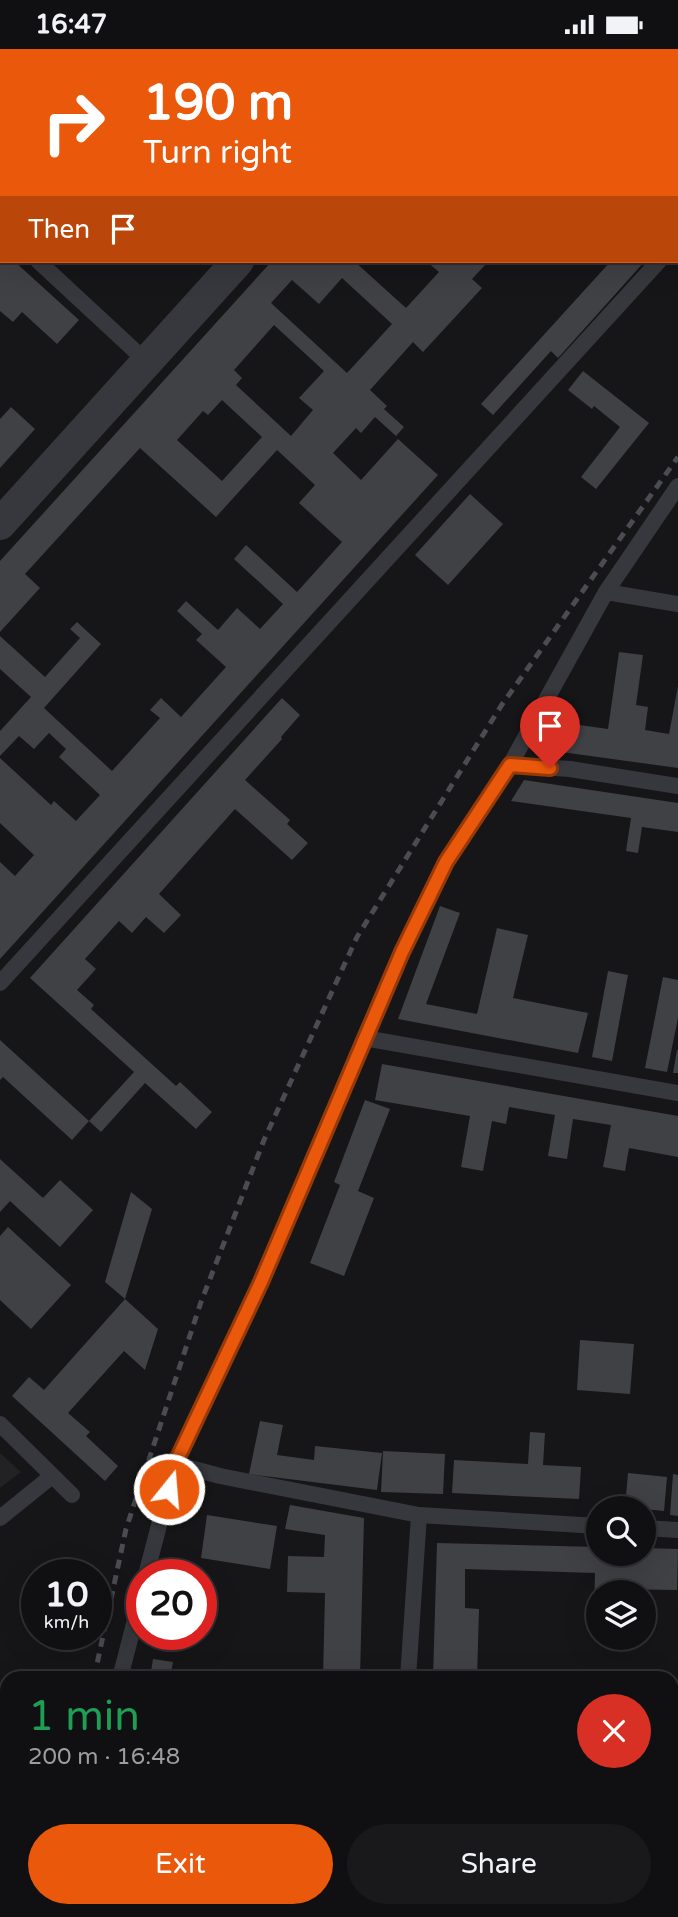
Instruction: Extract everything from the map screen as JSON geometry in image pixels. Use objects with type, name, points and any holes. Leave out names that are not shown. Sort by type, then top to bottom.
[{"type":"street","points":[[0,524],[236,263]]},
{"type":"lane","points":[[40,263],[147,362]]},
{"type":"lane","points":[[0,983],[657,263]]},
{"type":"lane","points":[[150,1559],[175,1464],[261,1282],[364,1038],[446,862],[510,765],[606,592],[678,486]]},
{"type":"lane","points":[[606,592],[678,604]]},
{"type":"lane","points":[[510,765],[570,769],[678,786]]},
{"type":"lane","points":[[364,1038],[678,1093]]},
{"type":"lane","points":[[0,1424],[72,1495]]},
{"type":"lane","points":[[175,1464],[220,1476],[419,1515],[586,1525]]},
{"type":"lane","points":[[0,1518],[52,1476]]},
{"type":"lane","points":[[408,1671],[419,1515]]},
{"type":"lane","points":[[656,1529],[678,1530]]},
{"type":"lane","points":[[122,1671],[127,1650]]},
{"type":"shaded area","points":[[0,1453],[21,1472],[0,1488]]},
{"type":"building","points":[[0,263],[16,263],[79,320],[57,344],[22,312],[13,322],[0,311]]},
{"type":"building","points":[[270,263],[356,263],[406,308],[439,272],[428,263],[487,263],[472,279],[482,288],[423,352],[413,342],[370,390],[387,406],[384,409],[404,427],[396,436],[375,417],[361,433],[356,428],[333,453],[361,480],[398,439],[438,475],[0,959],[0,862],[15,876],[34,855],[0,823],[0,758],[51,805],[54,801],[76,821],[100,795],[59,757],[66,749],[49,733],[34,749],[19,736],[0,756],[0,731],[31,697],[0,669],[0,636],[45,677],[80,638],[70,629],[77,622],[101,644],[44,708],[112,771],[160,718],[150,710],[161,698],[181,717],[226,667],[196,640],[202,634],[177,611],[186,601],[218,630],[237,608],[260,629],[283,604],[234,559],[246,545],[297,592],[342,542],[299,503],[315,485],[277,450],[216,517],[140,448],[25,574],[40,588],[0,632],[0,561]],"holes":[[[342,278],[392,324],[347,373],[271,303],[292,280],[319,304]],[[274,325],[324,371],[299,398],[313,410],[291,436],[236,385],[242,378],[234,370]],[[222,400],[262,437],[222,481],[177,440],[203,411],[208,415]]]},
{"type":"building","points":[[609,263],[643,263],[558,358],[551,351],[493,415],[481,404]]},
{"type":"building","points":[[583,371],[649,423],[596,489],[581,477],[620,427],[568,390]]},
{"type":"building","points":[[11,407],[35,429],[0,468],[0,419]]},
{"type":"building","points":[[470,494],[503,524],[448,585],[415,555]]},
{"type":"building","points":[[619,652],[643,655],[636,705],[648,707],[645,730],[669,734],[678,686],[678,768],[554,751],[558,722],[608,729]]},
{"type":"building","points":[[282,698],[300,715],[245,780],[290,820],[287,824],[308,843],[292,860],[235,809],[159,894],[181,915],[164,933],[146,917],[132,933],[119,921],[85,959],[96,969],[77,990],[94,1005],[91,1009],[176,1086],[180,1082],[212,1112],[196,1129],[145,1083],[101,1132],[89,1121],[134,1072],[30,978]]},
{"type":"building","points":[[524,780],[678,803],[678,832],[642,827],[638,853],[626,851],[631,818],[511,801]]},
{"type":"building","points":[[440,906],[460,913],[426,1004],[477,1014],[497,928],[528,935],[513,998],[588,1013],[578,1053],[398,1019]]},
{"type":"building","points":[[608,971],[628,975],[612,1061],[592,1057]]},
{"type":"building","points":[[663,977],[678,980],[678,1018],[667,1072],[645,1068]]},
{"type":"building","points":[[0,1040],[89,1121],[72,1140],[3,1077],[0,1080]]},
{"type":"building","points":[[677,1050],[678,1073],[673,1073]]},
{"type":"building","points":[[382,1064],[678,1116],[678,1157],[629,1148],[625,1171],[603,1167],[611,1125],[573,1119],[567,1159],[548,1156],[555,1115],[509,1107],[506,1124],[492,1121],[483,1171],[461,1167],[470,1116],[375,1100]]},
{"type":"building","points":[[365,1100],[390,1109],[358,1191],[374,1198],[344,1276],[310,1263],[340,1185],[334,1182]]},
{"type":"building","points":[[0,1159],[43,1198],[60,1180],[93,1210],[60,1247],[10,1201],[0,1212]]},
{"type":"building","points":[[131,1192],[152,1209],[125,1299],[105,1282]]},
{"type":"building","points":[[8,1227],[71,1285],[31,1329],[0,1300],[0,1236]]},
{"type":"building","points":[[125,1299],[158,1329],[145,1370],[124,1351],[68,1413],[90,1432],[86,1436],[118,1466],[105,1481],[12,1396],[29,1377],[44,1390]]},
{"type":"building","points":[[580,1340],[634,1344],[630,1394],[577,1390]]},
{"type":"building","points":[[260,1421],[283,1425],[277,1455],[314,1460],[315,1446],[382,1453],[377,1490],[249,1474]]},
{"type":"building","points":[[530,1432],[545,1433],[543,1465],[581,1467],[579,1499],[452,1493],[454,1460],[528,1464]]},
{"type":"building","points":[[383,1451],[445,1454],[443,1494],[381,1492]]},
{"type":"building","points":[[628,1473],[667,1477],[664,1511],[656,1510],[656,1496],[626,1496]]},
{"type":"building","points":[[673,1474],[678,1475],[678,1516],[670,1515]]},
{"type":"building","points":[[290,1505],[364,1518],[360,1671],[323,1671],[325,1593],[287,1592],[288,1556],[324,1557],[325,1535],[285,1529]]},
{"type":"building","points":[[207,1515],[277,1526],[270,1569],[201,1558]]},
{"type":"building","points":[[437,1543],[586,1547],[586,1566],[656,1566],[656,1548],[678,1549],[677,1590],[656,1590],[656,1580],[595,1580],[595,1573],[465,1569],[465,1608],[479,1609],[477,1671],[433,1671]]},
{"type":"building","points":[[153,1659],[173,1662],[171,1671],[151,1671]]},
{"type":"railway","points":[[96,1671],[126,1529],[201,1302],[264,1140],[357,937],[501,706],[678,457]]},
{"type":"route","points":[[169,1489],[175,1464],[261,1282],[364,1038],[446,862],[510,765],[550,768]]}]
